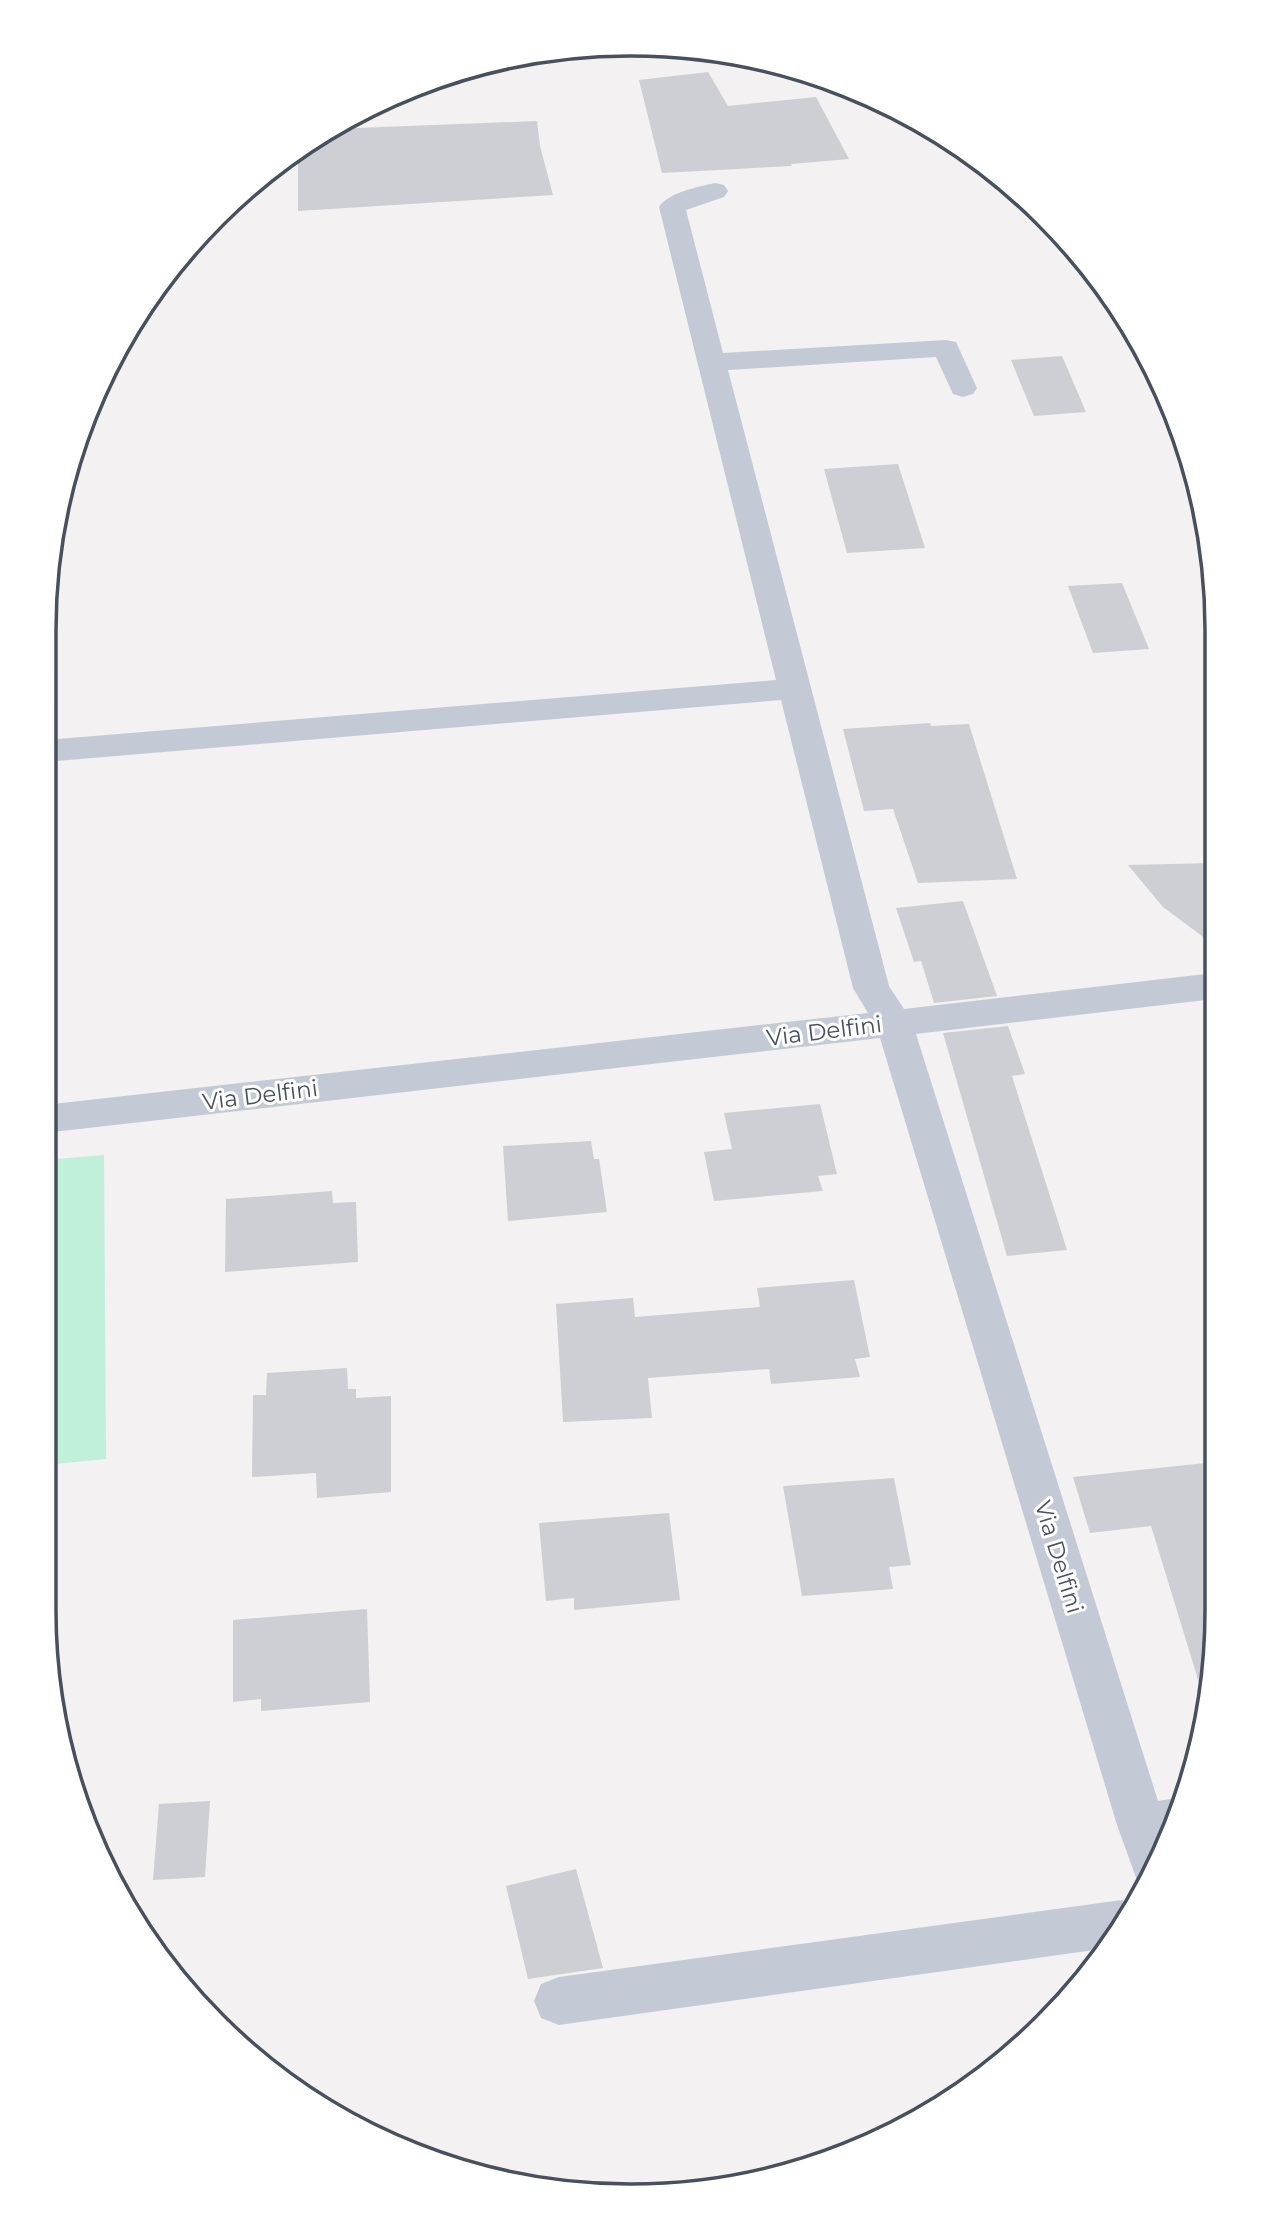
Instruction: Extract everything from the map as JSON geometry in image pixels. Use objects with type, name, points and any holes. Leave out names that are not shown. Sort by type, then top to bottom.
[{"type":"street","points":[[715,191],[672,207],[871,988],[894,1023],[1205,987]]},
{"type":"street","points":[[712,362],[946,348],[963,388]]},
{"type":"street","points":[[56,750],[794,690]]},
{"type":"street","name":"Via Delfini","points":[[56,1118],[894,1023],[1157,1837]]},
{"type":"street","points":[[559,2001],[1111,1925]]},
{"type":"green space","points":[[104,1155],[106,1459],[56,1464],[56,1159]]},
{"type":"building","points":[[708,72],[728,106],[816,97],[849,159],[791,164],[792,166],[662,173],[639,80]]},
{"type":"building","points":[[537,121],[540,146],[553,195],[298,211],[298,163],[352,128]]},
{"type":"building","points":[[1062,356],[1086,412],[1034,416],[1011,360]]},
{"type":"building","points":[[898,464],[925,548],[847,553],[824,469]]},
{"type":"building","points":[[1122,583],[1149,649],[1093,653],[1068,586]]},
{"type":"building","points":[[930,723],[931,726],[969,724],[1017,879],[918,883],[893,809],[864,811],[843,729]]},
{"type":"building","points":[[1205,863],[1205,938],[1163,907],[1128,865]]},
{"type":"building","points":[[963,901],[997,996],[934,1003],[921,961],[914,962],[896,908]]},
{"type":"building","points":[[1008,1026],[1025,1074],[1012,1076],[1067,1250],[1007,1256],[943,1033]]},
{"type":"building","points":[[820,1104],[837,1174],[818,1176],[823,1191],[714,1201],[704,1152],[732,1149],[724,1113]]},
{"type":"building","points":[[591,1141],[594,1159],[599,1159],[607,1212],[508,1221],[503,1146]]},
{"type":"building","points":[[332,1191],[333,1203],[356,1202],[358,1262],[225,1272],[226,1199]]},
{"type":"building","points":[[854,1280],[870,1357],[855,1359],[860,1377],[771,1384],[769,1369],[648,1378],[652,1418],[563,1422],[556,1304],[633,1298],[635,1317],[760,1307],[757,1288]]},
{"type":"building","points":[[347,1368],[348,1389],[356,1389],[356,1398],[391,1396],[391,1492],[317,1498],[316,1473],[252,1477],[253,1395],[266,1395],[267,1373]]},
{"type":"building","points":[[1205,1463],[1205,1610],[1200,1685],[1151,1526],[1090,1533],[1073,1477]]},
{"type":"building","points":[[894,1478],[911,1565],[889,1567],[893,1589],[802,1596],[783,1486]]},
{"type":"building","points":[[669,1513],[680,1600],[574,1610],[574,1598],[546,1601],[539,1523]]},
{"type":"building","points":[[367,1609],[370,1702],[261,1711],[261,1699],[233,1702],[233,1620]]},
{"type":"building","points":[[210,1801],[205,1877],[153,1880],[159,1804]]},
{"type":"building","points":[[576,1869],[603,1968],[528,1979],[506,1886]]}]
